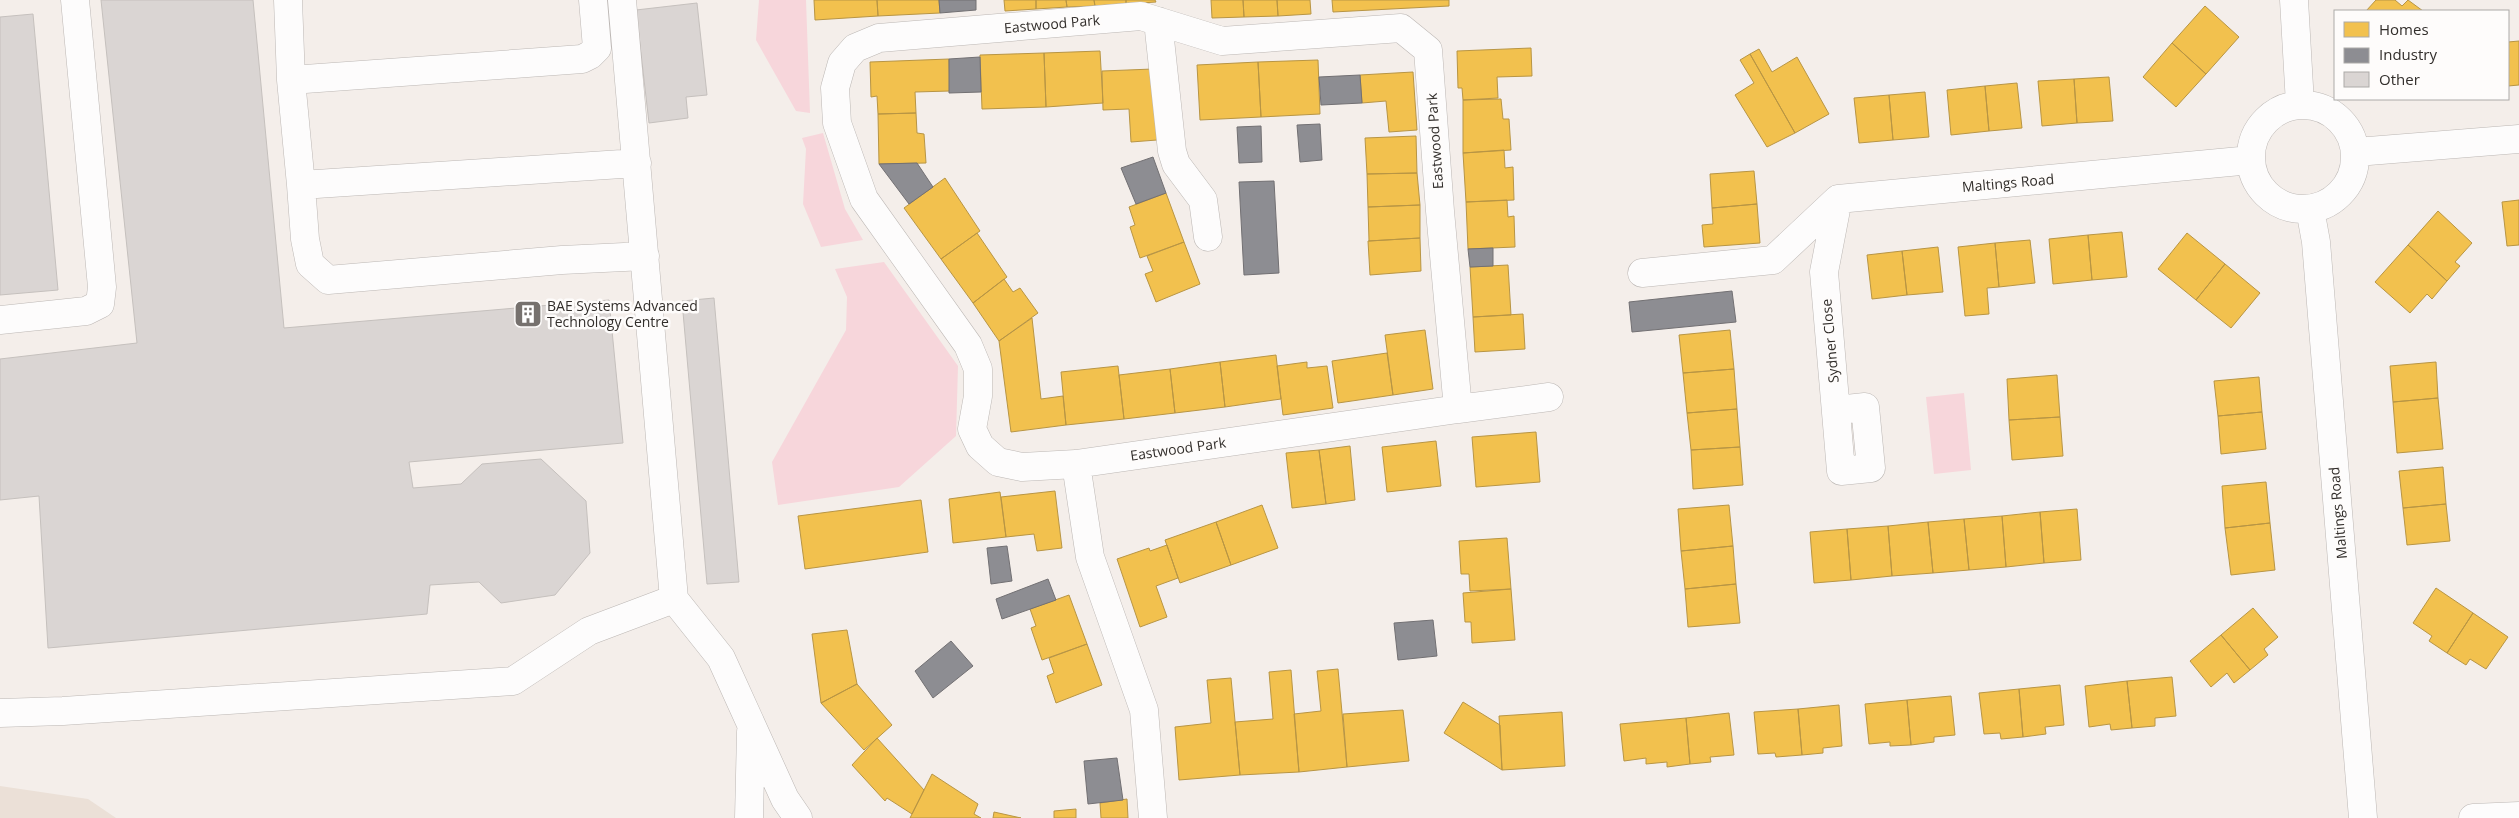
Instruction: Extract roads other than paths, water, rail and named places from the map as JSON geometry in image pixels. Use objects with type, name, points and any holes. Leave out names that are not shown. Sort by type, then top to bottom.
[{"type":"street","points":[[0,320],[86,311],[100,304],[102,287],[75,0]]},
{"type":"street","points":[[288,0],[291,80],[305,239],[310,264],[328,280],[562,260],[645,256]]},
{"type":"street","points":[[291,80],[582,59],[590,55],[597,48],[593,0]]},
{"type":"street","points":[[622,0],[674,599],[721,658],[744,704],[751,726],[785,799],[798,818]]},
{"type":"street","points":[[2294,0],[2300,104]]},
{"type":"street","name":"Eastwood Park","points":[[1458,409],[1428,50],[1401,28],[1222,40],[1141,16],[879,38],[855,48],[842,63],[836,88],[837,123],[864,199],[968,345],[978,369],[978,396],[972,429],[980,446],[998,462],[1022,467],[1076,464],[1550,397]]},
{"type":"street","points":[[1158,21],[1172,151],[1176,164],[1203,200],[1208,237]]},
{"type":"street","points":[[2300,104],[2313,105],[2338,116],[2353,138],[2356,152],[2355,165],[2345,190],[2323,206],[2310,209],[2296,209],[2282,205],[2270,198],[2260,187],[2254,174],[2251,160],[2256,133],[2264,122],[2286,106],[2300,104]]},
{"type":"street","points":[[2356,152],[2519,139]]},
{"type":"street","name":"Maltings Road","points":[[1838,199],[2251,160]]},
{"type":"street","points":[[301,185],[637,163]]},
{"type":"street","points":[[1642,273],[1773,260],[1838,199]]},
{"type":"street","name":"Sydner Close","points":[[1837,410],[1824,272],[1838,199]]},
{"type":"street","name":"Maltings Road","points":[[2310,209],[2316,242],[2363,818]]},
{"type":"street","points":[[1076,464],[1090,557],[1144,710],[1153,818]]},
{"type":"street","points":[[0,713],[63,711],[513,680],[589,631],[674,599]]},
{"type":"street","points":[[750,818],[751,726]]},
{"type":"street","points":[[2474,818],[2519,816]]},
{"type":"place","name":"BAE Systems Advanced Technology Centre","points":[[528,314]]}]
